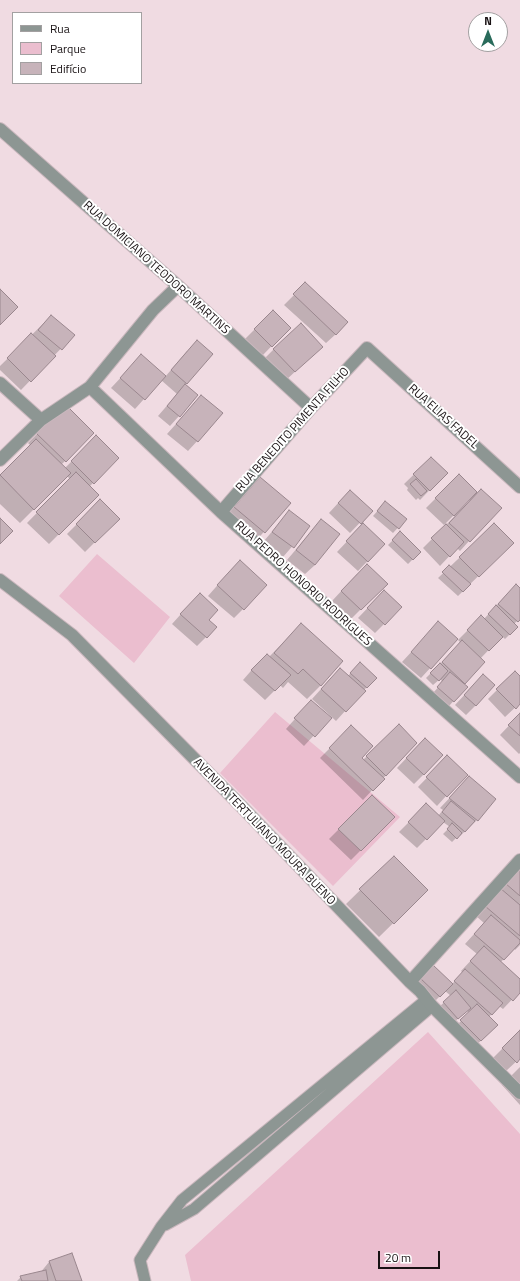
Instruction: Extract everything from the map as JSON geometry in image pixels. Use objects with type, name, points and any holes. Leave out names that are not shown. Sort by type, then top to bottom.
[{"type":"street","name":"RUA DOMICIANO TEODORO MARTINS","points":[[0,129],[178,286],[311,408]]},
{"type":"street","points":[[0,460],[41,420],[90,387],[153,310],[178,286]]},
{"type":"street","name":"RUA BENEDITO PIMENTA FILHO","points":[[221,512],[311,408],[366,348]]},
{"type":"street","name":"RUA ELIAS FADEL","points":[[366,348],[520,487]]},
{"type":"street","points":[[0,383],[41,420]]},
{"type":"street","name":"RUA PEDRO HONORIO RODRIGUES","points":[[90,387],[221,512],[520,777]]},
{"type":"street","name":"AVENIDA TERTULIANO MOURA BUENO","points":[[0,580],[72,635],[242,807],[420,991],[429,1003],[520,1093]]},
{"type":"street","points":[[410,982],[520,860]]},
{"type":"lane","points":[[145,1281],[140,1260],[161,1227],[182,1200],[429,1003]]},
{"type":"green space","points":[[97,554],[170,617],[134,663],[59,596]]},
{"type":"green space","points":[[275,712],[400,817],[333,886],[220,773]]},
{"type":"green space","points":[[428,1032],[520,1134],[520,1281],[191,1281],[185,1255]]},
{"type":"building","points":[[305,282],[348,322],[336,335],[293,294]]},
{"type":"building","points":[[0,289],[18,307],[0,325]]},
{"type":"building","points":[[273,310],[291,328],[272,347],[254,329]]},
{"type":"building","points":[[51,315],[75,335],[62,350],[38,330]]},
{"type":"building","points":[[301,323],[323,347],[295,372],[273,349]]},
{"type":"building","points":[[31,333],[56,356],[31,382],[7,358]]},
{"type":"building","points":[[197,340],[213,354],[187,384],[171,370]]},
{"type":"building","points":[[141,354],[166,376],[145,400],[120,378]]},
{"type":"building","points":[[185,384],[198,395],[180,417],[167,406]]},
{"type":"building","points":[[201,395],[223,413],[198,442],[176,424]]},
{"type":"building","points":[[65,404],[94,433],[66,462],[36,433]]},
{"type":"building","points":[[96,435],[119,458],[94,484],[71,461]]},
{"type":"building","points":[[36,439],[71,473],[34,510],[0,475]]},
{"type":"building","points":[[431,457],[448,473],[430,491],[413,474]]},
{"type":"building","points":[[76,472],[99,495],[59,535],[36,512]]},
{"type":"building","points":[[459,474],[477,492],[454,516],[435,498]]},
{"type":"building","points":[[260,477],[291,503],[265,533],[234,507]]},
{"type":"building","points":[[416,479],[427,491],[421,496],[410,484]]},
{"type":"building","points":[[481,489],[502,508],[470,542],[449,523]]},
{"type":"building","points":[[350,490],[373,511],[361,524],[338,503]]},
{"type":"building","points":[[100,499],[120,519],[95,543],[76,524]]},
{"type":"building","points":[[385,501],[407,519],[399,529],[377,511]]},
{"type":"building","points":[[289,510],[310,526],[294,548],[272,532]]},
{"type":"building","points":[[0,518],[13,531],[0,544]]},
{"type":"building","points":[[321,519],[340,534],[315,565],[296,550]]},
{"type":"building","points":[[363,523],[385,544],[368,562],[346,541]]},
{"type":"building","points":[[494,523],[514,543],[479,577],[459,557]]},
{"type":"building","points":[[446,524],[464,542],[450,557],[431,538]]},
{"type":"building","points":[[400,531],[421,552],[413,560],[392,540]]},
{"type":"building","points":[[240,560],[267,585],[244,610],[217,585]]},
{"type":"building","points":[[367,564],[388,584],[361,610],[341,591]]},
{"type":"building","points":[[449,565],[471,584],[463,592],[442,572]]},
{"type":"building","points":[[516,584],[520,588],[520,620],[518,622],[498,604]]},
{"type":"building","points":[[384,590],[402,607],[385,625],[367,608]]},
{"type":"building","points":[[200,593],[218,610],[209,620],[217,627],[207,638],[180,614]]},
{"type":"building","points":[[496,605],[518,627],[510,635],[488,614]]},
{"type":"building","points":[[481,615],[503,637],[489,651],[467,630]]},
{"type":"building","points":[[438,621],[458,639],[431,669],[411,652]]},
{"type":"building","points":[[301,623],[343,661],[321,686],[303,669],[298,674],[274,653]]},
{"type":"building","points":[[462,640],[485,662],[465,684],[442,662]]},
{"type":"building","points":[[267,654],[291,675],[275,691],[251,670]]},
{"type":"building","points":[[360,662],[377,678],[367,688],[350,673]]},
{"type":"building","points":[[440,663],[448,671],[439,681],[430,673]]},
{"type":"building","points":[[340,668],[366,691],[346,712],[321,689]]},
{"type":"building","points":[[515,671],[520,676],[520,704],[516,709],[496,689]]},
{"type":"building","points":[[450,672],[468,687],[454,702],[437,687]]},
{"type":"building","points":[[483,674],[495,685],[476,706],[464,695]]},
{"type":"building","points":[[311,700],[332,718],[315,737],[294,718]]},
{"type":"building","points":[[520,713],[520,736],[508,725]]},
{"type":"building","points":[[399,724],[417,743],[386,776],[366,756]]},
{"type":"building","points":[[351,725],[373,746],[362,758],[385,779],[373,791],[329,748]]},
{"type":"building","points":[[425,738],[443,755],[424,775],[406,758]]},
{"type":"building","points":[[447,755],[468,775],[447,797],[426,777]]},
{"type":"building","points":[[469,776],[496,799],[478,821],[449,798]]},
{"type":"building","points":[[372,795],[395,817],[361,851],[338,829]]},
{"type":"building","points":[[451,801],[475,821],[465,832],[442,812]]},
{"type":"building","points":[[426,803],[445,821],[427,840],[408,822]]},
{"type":"building","points":[[452,823],[462,833],[457,839],[447,829]]},
{"type":"building","points":[[394,856],[428,890],[394,924],[359,889]]},
{"type":"building","points":[[520,867],[520,896],[505,883]]},
{"type":"building","points":[[500,888],[520,905],[520,936],[485,906]]},
{"type":"building","points":[[491,915],[520,940],[520,943],[504,960],[474,934]]},
{"type":"building","points":[[484,946],[520,979],[520,993],[513,1001],[470,961]]},
{"type":"building","points":[[433,965],[453,984],[440,997],[420,978]]},
{"type":"building","points":[[465,969],[503,1003],[492,1015],[454,981]]},
{"type":"building","points":[[456,990],[471,1008],[458,1019],[443,1002]]},
{"type":"building","points":[[477,1004],[498,1025],[481,1041],[460,1020]]},
{"type":"building","points":[[520,1030],[520,1059],[517,1063],[502,1048]]},
{"type":"building","points":[[72,1253],[82,1281],[56,1281],[49,1261]]},
{"type":"building","points":[[46,1270],[48,1281],[22,1281],[20,1276]]}]
